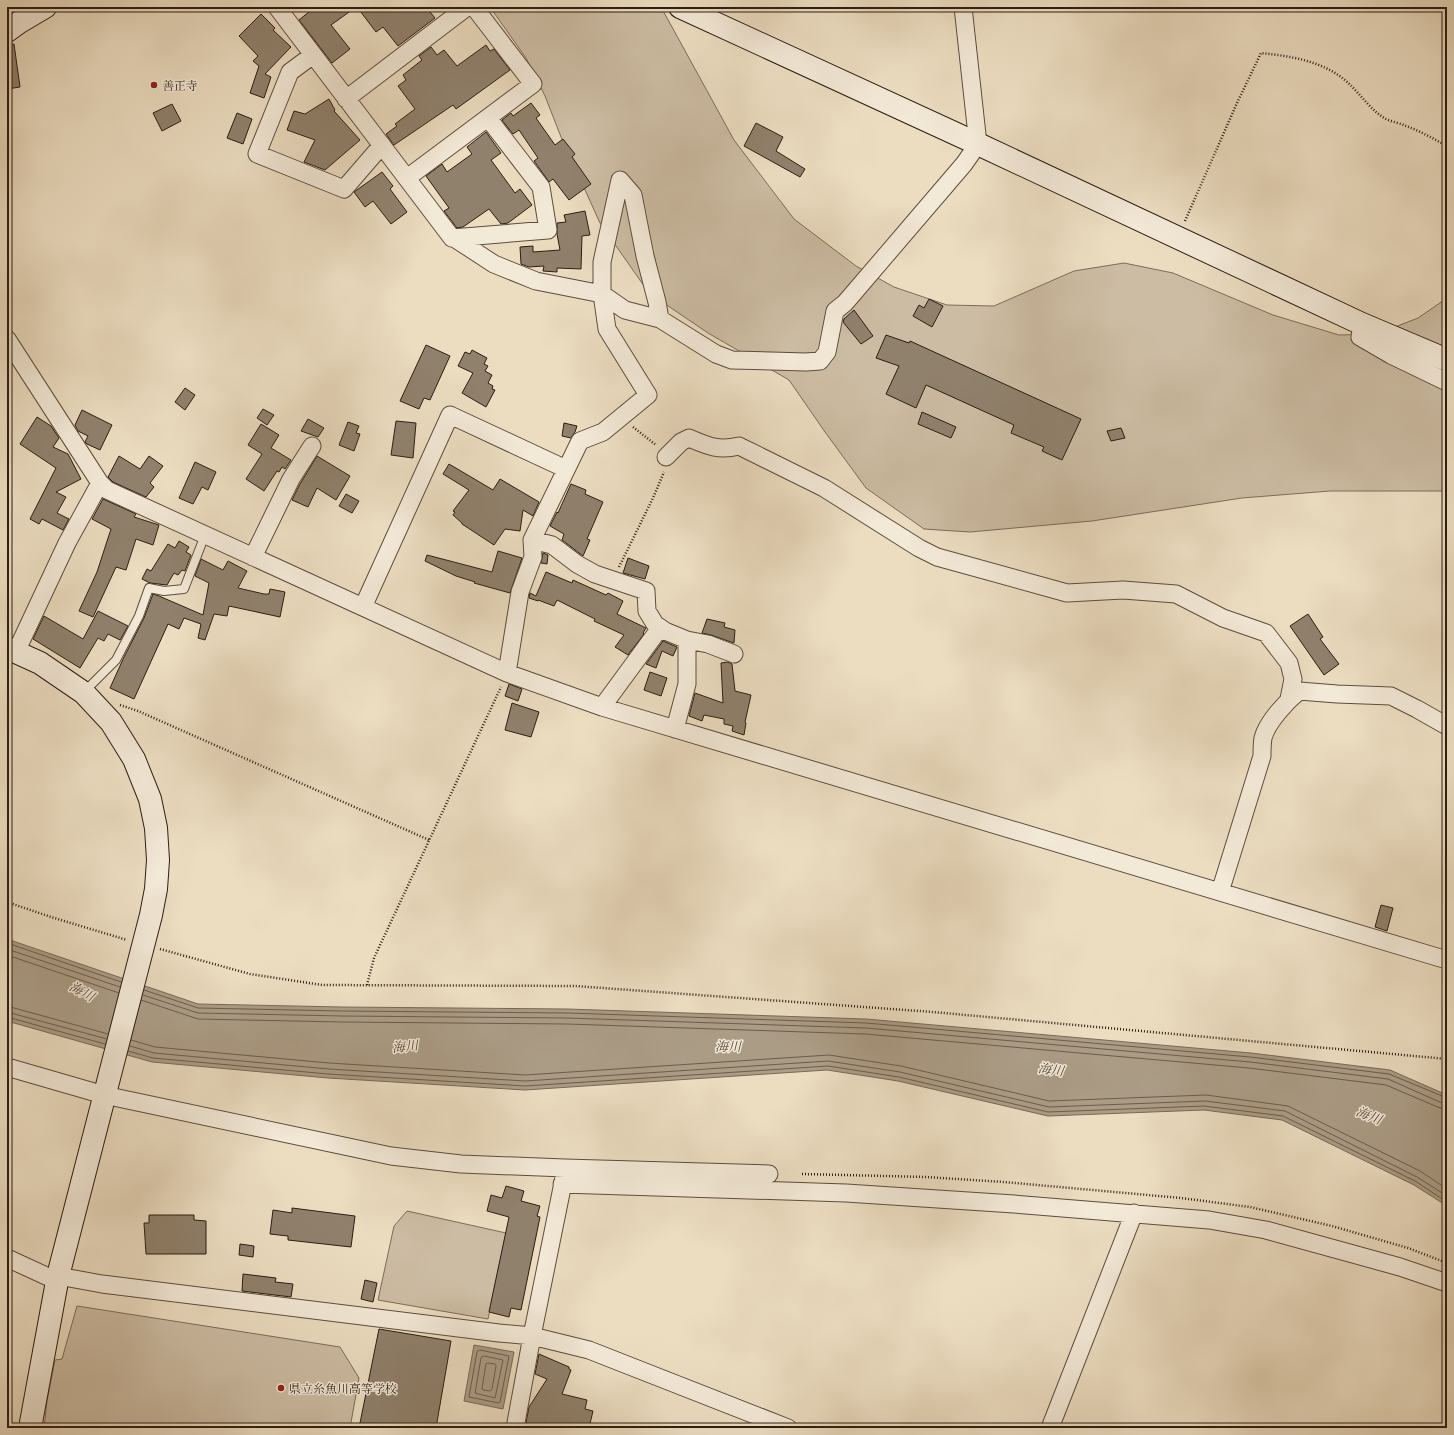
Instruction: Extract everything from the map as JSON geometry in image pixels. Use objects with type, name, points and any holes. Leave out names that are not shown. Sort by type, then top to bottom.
[{"type":"street","points":[[7,31],[45,7]]},
{"type":"street","points":[[346,99],[468,7]]},
{"type":"street","points":[[407,178],[533,84],[474,7]]},
{"type":"street","points":[[680,7],[978,144],[1362,324],[1447,360]]},
{"type":"street","points":[[282,9],[313,55],[452,238],[494,264],[536,281],[602,294],[625,310],[660,319],[716,354],[732,360],[806,362],[820,361],[827,352],[834,311],[845,303],[892,249],[964,164],[978,144],[963,7]]},
{"type":"street","points":[[313,55],[290,72],[257,154],[344,189],[382,145]]},
{"type":"street","points":[[454,238],[548,230],[541,187],[488,118]]},
{"type":"street","points":[[507,673],[520,592],[533,557],[532,540],[580,441],[603,432],[648,395],[606,329],[602,294],[602,262],[620,180],[633,195],[645,256],[660,319]]},
{"type":"street","points":[[1362,324],[1360,337],[1391,355],[1447,382]]},
{"type":"street","points":[[7,339],[106,490],[507,673],[602,707],[1447,960]]},
{"type":"street","points":[[363,607],[450,415],[566,469]]},
{"type":"street","points":[[666,456],[681,442],[689,438],[708,446],[727,449],[739,446],[824,488],[919,548],[937,557],[1067,593],[1123,590],[1176,594],[1223,618],[1266,633],[1289,663],[1293,679],[1289,699]]},
{"type":"street","points":[[253,557],[291,479],[312,446]]},
{"type":"street","points":[[30,1428],[57,1279],[151,916],[156,889],[158,860],[156,828],[150,798],[134,758],[111,722],[84,693],[40,663],[12,650],[67,543],[100,483]]},
{"type":"street","points":[[532,540],[552,545],[589,571],[646,592],[647,611],[655,624],[660,628],[687,640],[708,644],[734,654]]},
{"type":"street","points":[[602,707],[660,628]]},
{"type":"street","points":[[675,729],[688,684],[687,640]]},
{"type":"street","points":[[1220,892],[1262,756],[1264,736],[1270,723],[1289,699],[1299,691],[1390,696],[1447,726]]},
{"type":"street","points":[[7,1067],[104,1095],[390,1156],[564,1176],[846,1193],[1134,1213],[1209,1220],[1266,1230],[1400,1267],[1447,1283]]},
{"type":"street","points":[[564,1176],[769,1174]]},
{"type":"street","points":[[514,1428],[564,1176]]},
{"type":"street","points":[[1050,1428],[1134,1213]]},
{"type":"street","points":[[7,1258],[57,1279],[532,1336],[589,1350],[788,1428]]},
{"type":"lane","points":[[84,693],[116,660],[139,616],[149,588],[164,591],[184,589],[205,535]]},
{"type":"path","points":[[1178,238],[1237,103],[1261,54],[1284,56],[1306,61],[1325,68],[1345,80],[1386,119],[1407,126],[1447,146]]},
{"type":"path","points":[[613,580],[665,470],[666,456],[652,442],[621,418]]},
{"type":"path","points":[[368,986],[374,958],[507,673]]},
{"type":"path","points":[[118,704],[138,710],[429,840]]},
{"type":"path","points":[[7,902],[50,917],[250,974],[322,985],[575,986],[933,1012],[1447,1059]]},
{"type":"shaded area","points":[[490,7],[661,7],[734,140],[794,219],[856,266],[894,287],[947,305],[994,306],[1074,271],[1124,263],[1173,273],[1273,315],[1339,335],[1377,334],[1418,318],[1447,298],[1447,491],[1330,491],[1242,498],[1092,521],[970,532],[924,529],[866,488],[789,380],[708,333],[649,293],[600,223],[561,137],[545,96],[526,58]]},
{"type":"shaded area","points":[[407,1211],[506,1233],[488,1319],[378,1300],[394,1226]]},
{"type":"shaded area","points":[[77,1306],[340,1347],[359,1378],[350,1428],[44,1428],[47,1401],[55,1360],[62,1359]]},
{"type":"water","name":"海川","points":[[7,939],[198,1004],[567,1009],[866,1019],[1251,1053],[1390,1070],[1447,1095],[1447,1206],[1414,1185],[1282,1120],[1204,1110],[1048,1116],[898,1081],[827,1070],[525,1090],[328,1078],[152,1062],[7,1021]]},
{"type":"water","points":[[474,1345],[514,1352],[503,1409],[464,1401]]},
{"type":"building","points":[[315,7],[356,7],[331,25],[350,49],[332,63],[299,20]]},
{"type":"building","points":[[357,7],[426,7],[435,18],[398,46],[383,27],[376,32]]},
{"type":"building","points":[[261,14],[275,28],[273,30],[291,47],[265,74],[271,77],[264,98],[250,93],[259,66],[253,61],[258,56],[239,36]]},
{"type":"building","points":[[14,44],[20,87],[7,89],[7,45]]},
{"type":"building","points":[[486,45],[490,51],[494,49],[510,70],[456,109],[453,105],[394,145],[386,134],[397,126],[395,124],[415,109],[398,86],[406,80],[403,75],[422,60],[419,56],[431,47],[437,55],[444,50],[457,66]]},
{"type":"building","points":[[329,99],[335,110],[334,111],[360,140],[325,170],[304,162],[315,140],[287,130],[294,111],[305,114]]},
{"type":"building","points":[[531,103],[540,115],[536,118],[555,145],[563,139],[575,154],[572,157],[591,184],[569,200],[553,179],[549,182],[534,161],[538,158],[519,130],[513,134],[502,120],[511,113],[513,116]]},
{"type":"building","points":[[172,104],[181,121],[162,131],[153,113]]},
{"type":"building","points":[[237,113],[252,119],[243,144],[227,138]]},
{"type":"building","points":[[756,123],[783,137],[776,151],[805,169],[800,177],[744,146]]},
{"type":"building","points":[[486,132],[501,153],[491,160],[515,193],[520,189],[532,205],[508,223],[501,224],[489,209],[463,227],[457,228],[444,211],[449,208],[426,176],[442,164],[447,172],[472,154],[467,147]]},
{"type":"building","points":[[382,172],[393,186],[390,189],[407,212],[391,224],[373,201],[365,207],[354,192]]},
{"type":"building","points":[[585,211],[590,235],[582,236],[581,269],[557,268],[557,272],[543,271],[544,266],[529,267],[521,264],[520,247],[533,246],[533,252],[560,250],[557,234],[557,223],[566,222],[564,215]]},
{"type":"building","points":[[929,299],[943,306],[932,327],[913,316],[919,305],[924,308]]},
{"type":"building","points":[[854,310],[873,336],[861,344],[843,322],[844,319]]},
{"type":"building","points":[[886,335],[909,343],[910,341],[1081,419],[1062,460],[1042,451],[1044,447],[1011,433],[1014,425],[926,385],[916,408],[886,394],[899,366],[876,358]]},
{"type":"building","points":[[426,345],[450,356],[430,400],[424,398],[419,409],[400,401]]},
{"type":"building","points":[[472,350],[487,358],[484,364],[488,366],[485,371],[492,375],[488,383],[493,386],[492,389],[495,390],[486,407],[462,393],[473,373],[458,366],[465,352],[470,354]]},
{"type":"building","points":[[185,388],[195,395],[185,410],[175,402]]},
{"type":"building","points":[[263,409],[274,415],[267,425],[257,418]]},
{"type":"building","points":[[82,410],[112,425],[100,450],[85,442],[88,436],[78,431],[75,425]]},
{"type":"building","points":[[922,412],[956,427],[951,438],[918,424]]},
{"type":"building","points":[[37,417],[51,426],[59,438],[53,447],[68,454],[81,479],[56,492],[66,497],[57,513],[69,519],[63,530],[42,519],[39,524],[30,519],[56,468],[20,444]]},
{"type":"building","points":[[308,419],[324,428],[318,437],[301,431]]},
{"type":"building","points":[[396,421],[416,423],[413,458],[391,455]]},
{"type":"building","points":[[348,422],[359,426],[356,433],[360,434],[354,451],[339,445]]},
{"type":"building","points":[[564,423],[577,426],[571,438],[562,436]]},
{"type":"building","points":[[261,424],[279,435],[271,448],[291,460],[285,469],[282,467],[279,472],[277,471],[264,491],[246,479],[262,454],[248,445]]},
{"type":"building","points":[[1121,428],[1125,438],[1111,441],[1107,431]]},
{"type":"building","points":[[119,456],[140,469],[149,456],[163,466],[150,483],[154,487],[146,497],[113,482],[108,477]]},
{"type":"building","points":[[317,456],[350,476],[336,500],[317,488],[308,507],[292,500]]},
{"type":"building","points":[[195,462],[216,472],[208,490],[202,487],[193,504],[179,498]]},
{"type":"building","points":[[449,464],[493,490],[500,479],[539,502],[533,516],[523,510],[520,531],[505,529],[494,545],[462,524],[453,515],[455,512],[453,511],[469,490],[443,474]]},
{"type":"building","points":[[571,484],[586,490],[585,494],[603,502],[587,539],[590,540],[583,556],[562,540],[564,534],[550,526],[557,512],[558,513]]},
{"type":"building","points":[[346,494],[359,501],[352,513],[339,506]]},
{"type":"building","points":[[103,499],[136,514],[134,517],[159,525],[153,545],[136,539],[126,570],[116,567],[93,617],[79,611],[97,572],[111,529],[92,519]]},
{"type":"building","points":[[179,541],[189,547],[186,552],[191,555],[185,571],[182,570],[178,575],[174,573],[167,585],[150,583],[142,579],[147,569],[151,571],[168,544],[175,548]]},
{"type":"building","points":[[498,551],[522,558],[510,593],[474,583],[475,582],[456,576],[425,561],[427,555],[492,572]]},
{"type":"building","points":[[543,553],[548,555],[547,564],[541,563]]},
{"type":"building","points":[[628,558],[649,566],[645,579],[623,573]]},
{"type":"building","points":[[201,559],[223,570],[228,561],[247,571],[238,588],[264,594],[269,594],[270,589],[285,592],[280,617],[229,606],[227,616],[214,614],[205,640],[198,638],[201,624],[184,618],[179,629],[168,624],[134,699],[110,688],[144,618],[153,594],[203,615],[209,583],[195,576]]},
{"type":"building","points":[[546,572],[572,583],[573,580],[606,595],[608,593],[623,601],[617,614],[646,628],[643,633],[644,634],[628,655],[615,647],[624,635],[594,621],[595,619],[557,600],[554,606],[529,598],[530,593],[536,596]]},
{"type":"building","points":[[98,611],[128,626],[120,640],[108,634],[104,641],[98,638],[80,668],[33,639],[44,616],[83,639]]},
{"type":"building","points":[[1308,614],[1323,637],[1320,639],[1339,664],[1324,675],[1290,626]]},
{"type":"building","points":[[707,619],[725,623],[724,627],[735,630],[734,643],[702,633]]},
{"type":"building","points":[[663,641],[677,647],[673,656],[662,651],[656,668],[646,664]]},
{"type":"building","points":[[728,662],[732,664],[735,691],[751,695],[745,722],[744,735],[732,731],[733,726],[724,724],[724,719],[704,715],[702,721],[689,716],[695,693],[723,703],[721,663]]},
{"type":"building","points":[[650,672],[667,678],[661,696],[644,690]]},
{"type":"building","points":[[509,684],[522,689],[518,701],[505,696]]},
{"type":"building","points":[[512,703],[539,712],[531,737],[505,730]]},
{"type":"building","points":[[1381,905],[1393,908],[1387,931],[1375,927]]},
{"type":"building","points":[[506,1186],[524,1191],[521,1201],[540,1206],[537,1216],[540,1217],[521,1310],[511,1308],[509,1317],[489,1312],[509,1217],[487,1211],[491,1195],[502,1198]]},
{"type":"building","points":[[292,1208],[355,1216],[351,1247],[288,1240],[288,1236],[270,1234],[273,1210],[292,1213]]},
{"type":"building","points":[[149,1215],[194,1215],[194,1220],[206,1221],[206,1254],[146,1254],[144,1223],[149,1223]]},
{"type":"building","points":[[240,1244],[254,1246],[253,1257],[239,1255]]},
{"type":"building","points":[[243,1274],[276,1278],[275,1282],[293,1284],[291,1297],[242,1291]]},
{"type":"building","points":[[365,1280],[377,1283],[373,1302],[361,1299]]},
{"type":"building","points":[[379,1329],[451,1341],[436,1428],[359,1428]]},
{"type":"building","points":[[539,1354],[569,1367],[571,1370],[562,1394],[587,1400],[585,1409],[593,1411],[589,1428],[566,1428],[544,1423],[543,1428],[525,1428],[529,1407],[547,1379],[535,1374]]},
{"type":"place","name":"善正寺","points":[[154,85]]},
{"type":"place","name":"県立糸魚川高等学校","points":[[281,1388]]}]
